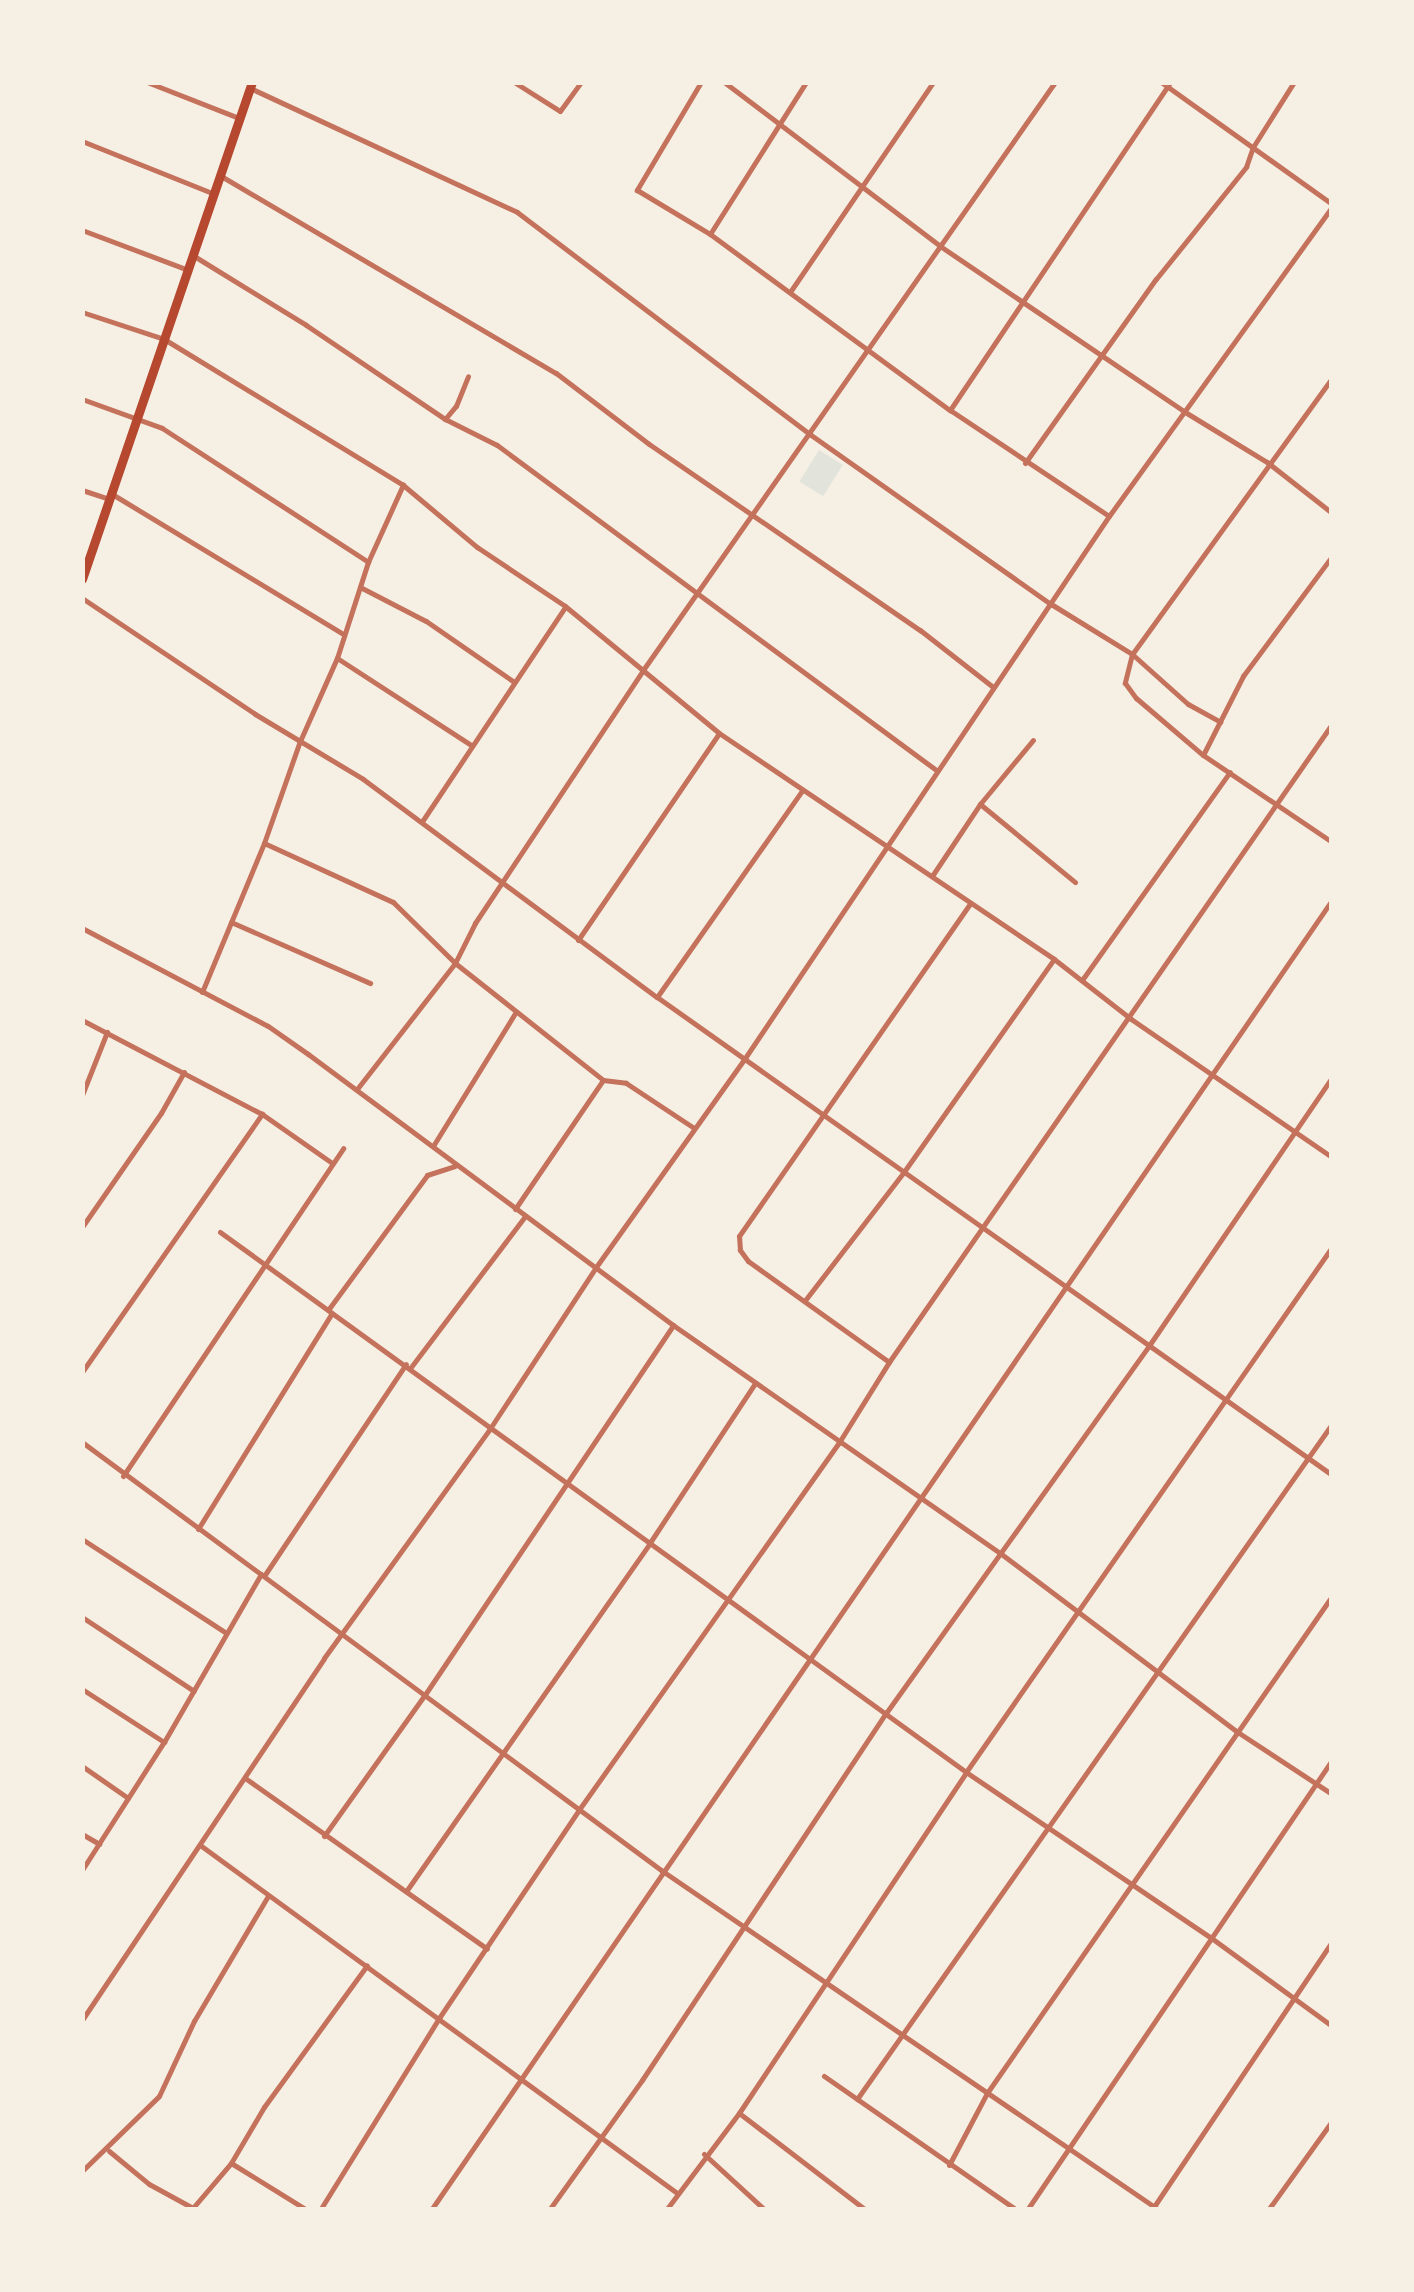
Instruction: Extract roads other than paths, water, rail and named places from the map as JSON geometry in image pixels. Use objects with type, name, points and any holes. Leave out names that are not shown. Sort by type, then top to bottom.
[{"type":"main road","points":[[82,578],[87,550],[139,418],[251,85]]},
{"type":"street","points":[[147,82],[238,118]]},
{"type":"street","points":[[514,82],[560,112],[581,82]]},
{"type":"street","points":[[701,82],[637,190],[710,234],[1025,464],[1109,516]]},
{"type":"street","points":[[724,82],[940,246],[1105,354],[1185,412],[1267,462],[1332,513]]},
{"type":"street","points":[[710,234],[806,82]]},
{"type":"street","points":[[790,292],[933,82]]},
{"type":"street","points":[[357,1090],[456,963],[502,882],[642,670],[811,435],[1055,82]]},
{"type":"street","points":[[1025,464],[1156,279],[1246,167],[1253,147],[1294,82]]},
{"type":"street","points":[[82,2020],[343,1632],[489,1430],[596,1266],[745,1058],[1109,516],[1332,206],[1166,84],[950,410]]},
{"type":"street","points":[[251,85],[516,212],[811,435],[1051,604],[1132,654],[1188,704],[1220,722]]},
{"type":"street","points":[[82,141],[215,194]]},
{"type":"street","points":[[222,176],[556,373],[615,420],[754,514],[993,687]]},
{"type":"street","points":[[82,230],[189,270]]},
{"type":"street","points":[[194,256],[306,324],[444,419],[497,445],[936,770]]},
{"type":"street","points":[[82,312],[164,339],[402,485],[477,547],[565,606],[719,733],[801,792],[887,844],[1054,959],[1131,1019],[1332,1157]]},
{"type":"street","points":[[444,419],[456,406],[468,376]]},
{"type":"street","points":[[1332,378],[1267,462],[1132,654],[1125,682],[1130,692],[1202,754],[1332,842]]},
{"type":"street","points":[[82,399],[139,418],[368,562]]},
{"type":"street","points":[[202,992],[264,843],[300,741],[337,658],[368,562],[402,485]]},
{"type":"street","points":[[82,490],[111,496],[343,634]]},
{"type":"street","points":[[1202,754],[1244,676],[1332,556]]},
{"type":"street","points":[[360,586],[426,622],[514,682]]},
{"type":"street","points":[[82,598],[422,820],[657,997],[1332,1476]]},
{"type":"street","points":[[422,820],[565,606]]},
{"type":"street","points":[[337,658],[471,745]]},
{"type":"street","points":[[320,2210],[440,2018],[578,1811],[838,1444],[889,1362],[1131,1019],[1332,724]]},
{"type":"street","points":[[578,940],[719,733]]},
{"type":"street","points":[[932,876],[980,804],[1033,740]]},
{"type":"street","points":[[1082,980],[1230,772]]},
{"type":"street","points":[[657,997],[801,792]]},
{"type":"street","points":[[980,804],[1075,882]]},
{"type":"street","points":[[264,843],[393,902],[456,963],[603,1080],[626,1084],[694,1129]]},
{"type":"street","points":[[430,2210],[1332,900]]},
{"type":"street","points":[[889,1362],[748,1261],[740,1250],[739,1236],[970,904]]},
{"type":"street","points":[[230,922],[370,983]]},
{"type":"street","points":[[82,928],[268,1026],[838,1444],[1000,1553],[1236,1731],[1332,1794]]},
{"type":"street","points":[[806,1299],[1054,959]]},
{"type":"street","points":[[433,1146],[515,1013]]},
{"type":"street","points":[[82,1020],[262,1114],[332,1163]]},
{"type":"street","points":[[82,1095],[108,1032]]},
{"type":"street","points":[[82,1227],[161,1113],[184,1072]]},
{"type":"street","points":[[549,2210],[886,1713],[1148,1347],[1332,1076]]},
{"type":"street","points":[[515,1209],[603,1080]]},
{"type":"street","points":[[82,1372],[262,1114]]},
{"type":"street","points":[[123,1476],[342,1148]]},
{"type":"street","points":[[198,1529],[330,1311],[427,1175],[456,1166]]},
{"type":"street","points":[[82,1870],[263,1575],[408,1366],[525,1216]]},
{"type":"street","points":[[220,1232],[966,1772],[1210,1937],[1332,2026]]},
{"type":"street","points":[[666,2210],[704,2154],[739,2113],[966,1772],[1332,1247]]},
{"type":"street","points":[[324,1836],[424,1696],[673,1324]]},
{"type":"street","points":[[407,1890],[649,1544],[755,1383]]},
{"type":"street","points":[[857,2098],[1332,1424]]},
{"type":"street","points":[[82,1442],[123,1476],[343,1632],[578,1811],[1156,2208],[1332,1942]]},
{"type":"street","points":[[82,1538],[226,1632]]},
{"type":"street","points":[[950,2166],[987,2093],[1332,1596]]},
{"type":"street","points":[[82,1617],[194,1692]]},
{"type":"street","points":[[82,1690],[164,1742]]},
{"type":"street","points":[[1026,2210],[1332,1760]]},
{"type":"street","points":[[82,1766],[128,1798]]},
{"type":"street","points":[[244,1778],[487,1950]]},
{"type":"street","points":[[82,1834],[99,1844]]},
{"type":"street","points":[[200,1845],[677,2193]]},
{"type":"street","points":[[82,2171],[108,2150],[159,2096],[194,2021],[268,1896]]},
{"type":"street","points":[[108,2150],[149,2184],[192,2209],[230,2163],[264,2107],[367,1965]]},
{"type":"street","points":[[824,2076],[1017,2210]]},
{"type":"street","points":[[739,2113],[855,2206],[866,2210]]},
{"type":"street","points":[[1268,2210],[1332,2120]]},
{"type":"street","points":[[704,2154],[764,2210]]},
{"type":"street","points":[[230,2163],[307,2210]]},
{"type":"street","points":[[1142,2210],[1146,2201]]}]
